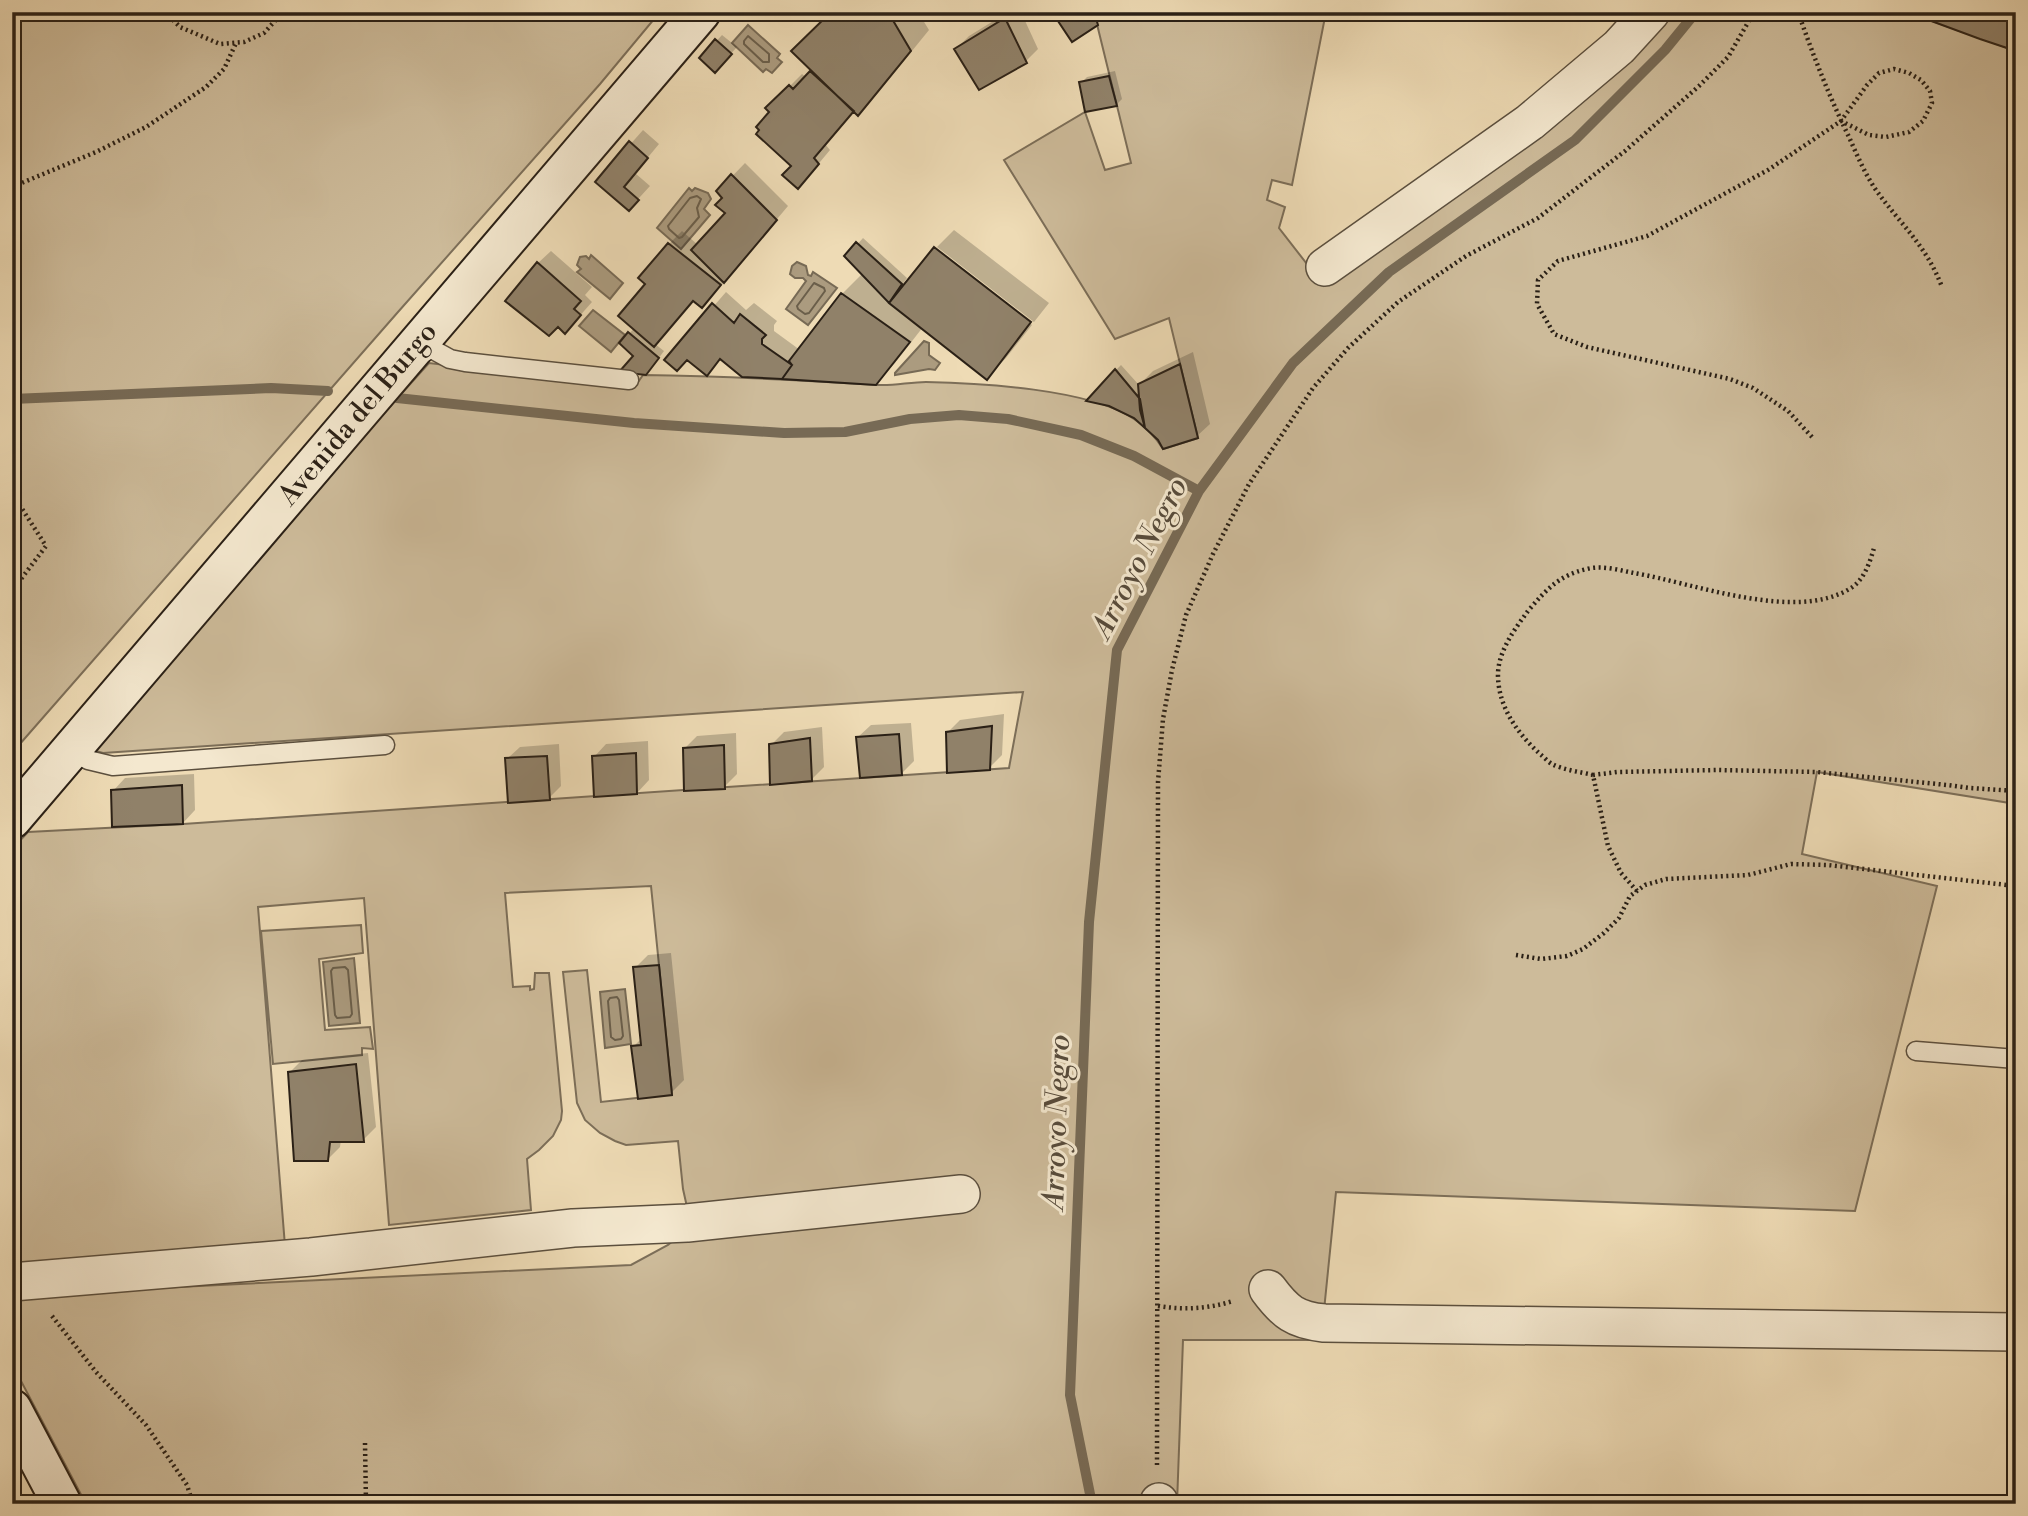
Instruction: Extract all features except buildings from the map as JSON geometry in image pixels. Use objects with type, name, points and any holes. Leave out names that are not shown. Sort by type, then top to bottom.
[{"type":"main road","name":"Avenida del Burgo","points":[[13,818],[701,12]]},
{"type":"main road","points":[[12,1409],[62,1504]]},
{"type":"street","points":[[1325,267],[1530,122],[1619,47],[1651,12]]},
{"type":"street","points":[[18,1282],[311,1257],[573,1228],[687,1223],[961,1194]]},
{"type":"street","points":[[1268,1289],[1280,1305],[1292,1314],[1307,1321],[1324,1323],[2016,1332]]},
{"type":"lane","points":[[419,342],[450,359],[465,362],[629,380]]},
{"type":"lane","points":[[71,750],[88,760],[113,766],[385,745]]},
{"type":"lane","points":[[1916,1051],[2016,1059]]},
{"type":"path","points":[[164,12],[180,27],[220,44],[244,42],[264,33],[283,12]]},
{"type":"path","points":[[1159,1503],[1156,1446],[1158,782],[1163,719],[1186,615],[1213,554],[1249,484],[1313,388],[1348,348],[1398,302],[1466,256],[1538,218],[1625,151],[1728,57],[1754,12]]},
{"type":"path","points":[[1798,12],[1841,121],[1876,189],[1917,240],[1934,267],[1942,287]]},
{"type":"path","points":[[12,187],[96,152],[146,127],[206,87],[224,69],[236,43]]},
{"type":"path","points":[[1812,437],[1788,411],[1753,388],[1730,379],[1587,347],[1554,334],[1537,304],[1538,280],[1558,261],[1647,236],[1768,170],[1841,121],[1867,85],[1879,74],[1894,69],[1909,73],[1921,80],[1930,91],[1932,103],[1923,121],[1909,132],[1886,137],[1868,135],[1841,121]]},
{"type":"path","points":[[12,498],[15,498],[46,547],[12,592]]},
{"type":"path","points":[[1874,548],[1868,567],[1853,587],[1827,599],[1807,603],[1726,594],[1667,578],[1615,570],[1590,568],[1562,577],[1540,597],[1501,654],[1498,676],[1503,705],[1522,738],[1553,765],[1593,775],[1717,770],[1817,772],[1970,789],[2016,791]]},
{"type":"path","points":[[1593,775],[1608,846],[1620,873],[1637,891]]},
{"type":"path","points":[[1516,955],[1541,959],[1567,956],[1583,949],[1619,918],[1630,896],[1645,884],[1666,879],[1748,875],[1791,864],[1828,865],[2016,886]]},
{"type":"path","points":[[18,1282],[146,1425],[187,1485],[192,1501],[224,1498],[248,1504]]},
{"type":"path","points":[[1158,1306],[1178,1309],[1216,1306],[1252,1292],[1268,1289]]},
{"type":"path","points":[[365,1443],[366,1504]]},
{"type":"shaded area","points":[[12,12],[660,12],[600,84],[12,753]]},
{"type":"shaded area","points":[[1094,12],[1326,12],[1292,185],[1272,180],[1267,200],[1285,207],[1279,228],[1324,286],[1349,271],[1665,12],[1907,12],[2016,51],[2016,804],[1817,772],[1802,854],[1937,886],[1855,1211],[1336,1192],[1321,1340],[1183,1340],[1177,1504],[86,1504],[12,1364],[12,1295],[631,1265],[668,1245],[680,1235],[687,1207],[678,1141],[626,1145],[615,1141],[585,1120],[577,1103],[563,972],[587,970],[601,1102],[672,1094],[651,886],[505,893],[513,987],[530,986],[530,990],[534,989],[535,973],[549,973],[562,1111],[561,1120],[553,1136],[527,1159],[531,1210],[389,1225],[364,898],[258,907],[285,1246],[12,1268],[12,849],[28,832],[183,824],[1009,768],[1023,692],[103,753],[96,751],[96,745],[315,490],[429,363],[634,388],[643,375],[878,385],[926,382],[1004,386],[1063,394],[1115,409],[1143,426],[1163,449],[1198,438],[1169,318],[1115,339],[1004,160],[1085,112],[1105,170],[1131,163]]},
{"type":"shaded area","points":[[361,925],[363,953],[319,959],[325,1030],[370,1027],[373,1049],[362,1048],[362,1055],[273,1064],[261,931]]},
{"type":"water","points":[[748,25],[780,54],[777,58],[782,62],[772,73],[766,69],[763,72],[732,43]]},
{"type":"water","points":[[689,188],[692,191],[695,188],[708,193],[711,199],[704,209],[710,215],[681,249],[657,228]]},
{"type":"water","points":[[591,255],[623,283],[610,299],[577,272],[581,269],[577,265],[580,257],[586,256],[589,259]]},
{"type":"water","points":[[797,262],[806,266],[808,275],[811,276],[813,272],[837,288],[808,325],[786,309],[806,281],[790,274],[792,266]]},
{"type":"water","points":[[593,310],[625,335],[611,352],[579,326]]},
{"type":"water","points":[[924,341],[929,343],[929,355],[940,363],[935,370],[895,375],[895,373]]},
{"type":"water","points":[[354,958],[360,1023],[329,1026],[323,962]]},
{"type":"water","points":[[625,989],[631,1044],[605,1048],[600,992]]},
{"type":"waterway","name":"Arroyo Negro","points":[[1092,1504],[1070,1395],[1089,922],[1117,650],[1199,491],[1293,363],[1389,272],[1575,140],[1665,50],[1696,12]]},
{"type":"waterway","points":[[12,399],[271,388],[328,391]]},
{"type":"waterway","points":[[397,398],[634,423],[784,433],[845,432],[910,419],[959,415],[1008,419],[1081,435],[1134,456],[1199,491]]}]
